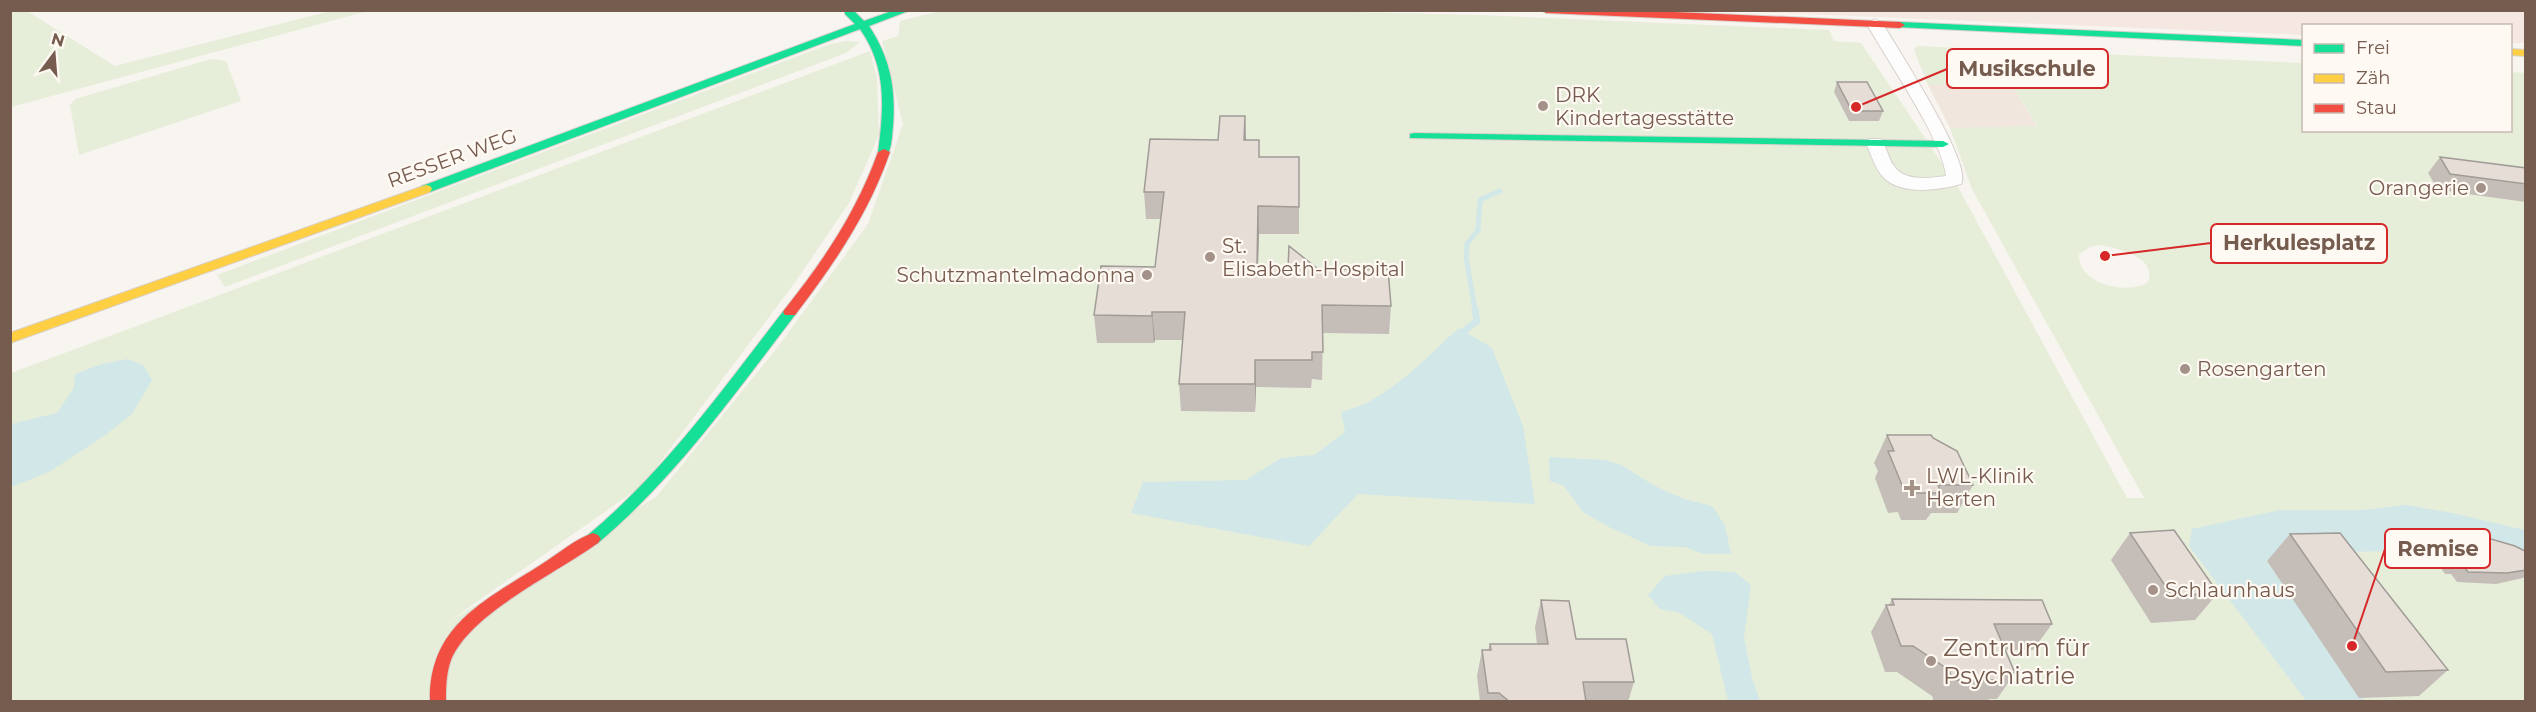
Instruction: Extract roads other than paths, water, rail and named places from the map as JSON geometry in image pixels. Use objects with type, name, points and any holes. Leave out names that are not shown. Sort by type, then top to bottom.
[{"type":"main road","points":[[438,702],[435,690],[438,668],[458,633],[488,607],[588,543],[646,494],[726,395],[834,253],[854,222],[876,179],[884,157],[889,135],[890,111],[889,89],[879,44],[863,24],[847,10]]},
{"type":"main road","name":"RESSER WEG","points":[[10,338],[433,187],[863,24],[906,10]]},
{"type":"main road","points":[[1546,10],[2302,43]]},
{"type":"main road","points":[[1414,136],[1943,144]]},
{"type":"street","points":[[1875,24],[1943,144],[1957,176],[1955,180],[1946,182],[1915,182],[1896,178],[1887,170],[1875,143]]},
{"type":"waterway","points":[[1475,310],[1466,257],[1467,244],[1478,230],[1480,200],[1500,191]]},
{"type":"waterway","points":[[1464,331],[1477,321],[1475,309]]},
{"type":"place","name":"DRK Kindertagesstätte","points":[[1543,106]]},
{"type":"place","name":"Musikschule","points":[[1856,107]]},
{"type":"place","name":"Orangerie","points":[[2481,188]]},
{"type":"place","name":"Herkulesplatz","points":[[2105,256]]},
{"type":"place","name":"St. Elisabeth-Hospital","points":[[1210,257]]},
{"type":"place","name":"Schutzmantelmadonna","points":[[1147,275]]},
{"type":"place","name":"Rosengarten","points":[[2185,369]]},
{"type":"place","name":"LWL-Klinik Herten","points":[[1912,488]]},
{"type":"place","name":"Schlaunhaus","points":[[2153,590]]},
{"type":"place","name":"Remise","points":[[2352,646]]},
{"type":"place","name":"Zentrum für Psychiatrie","points":[[1931,661]]}]
